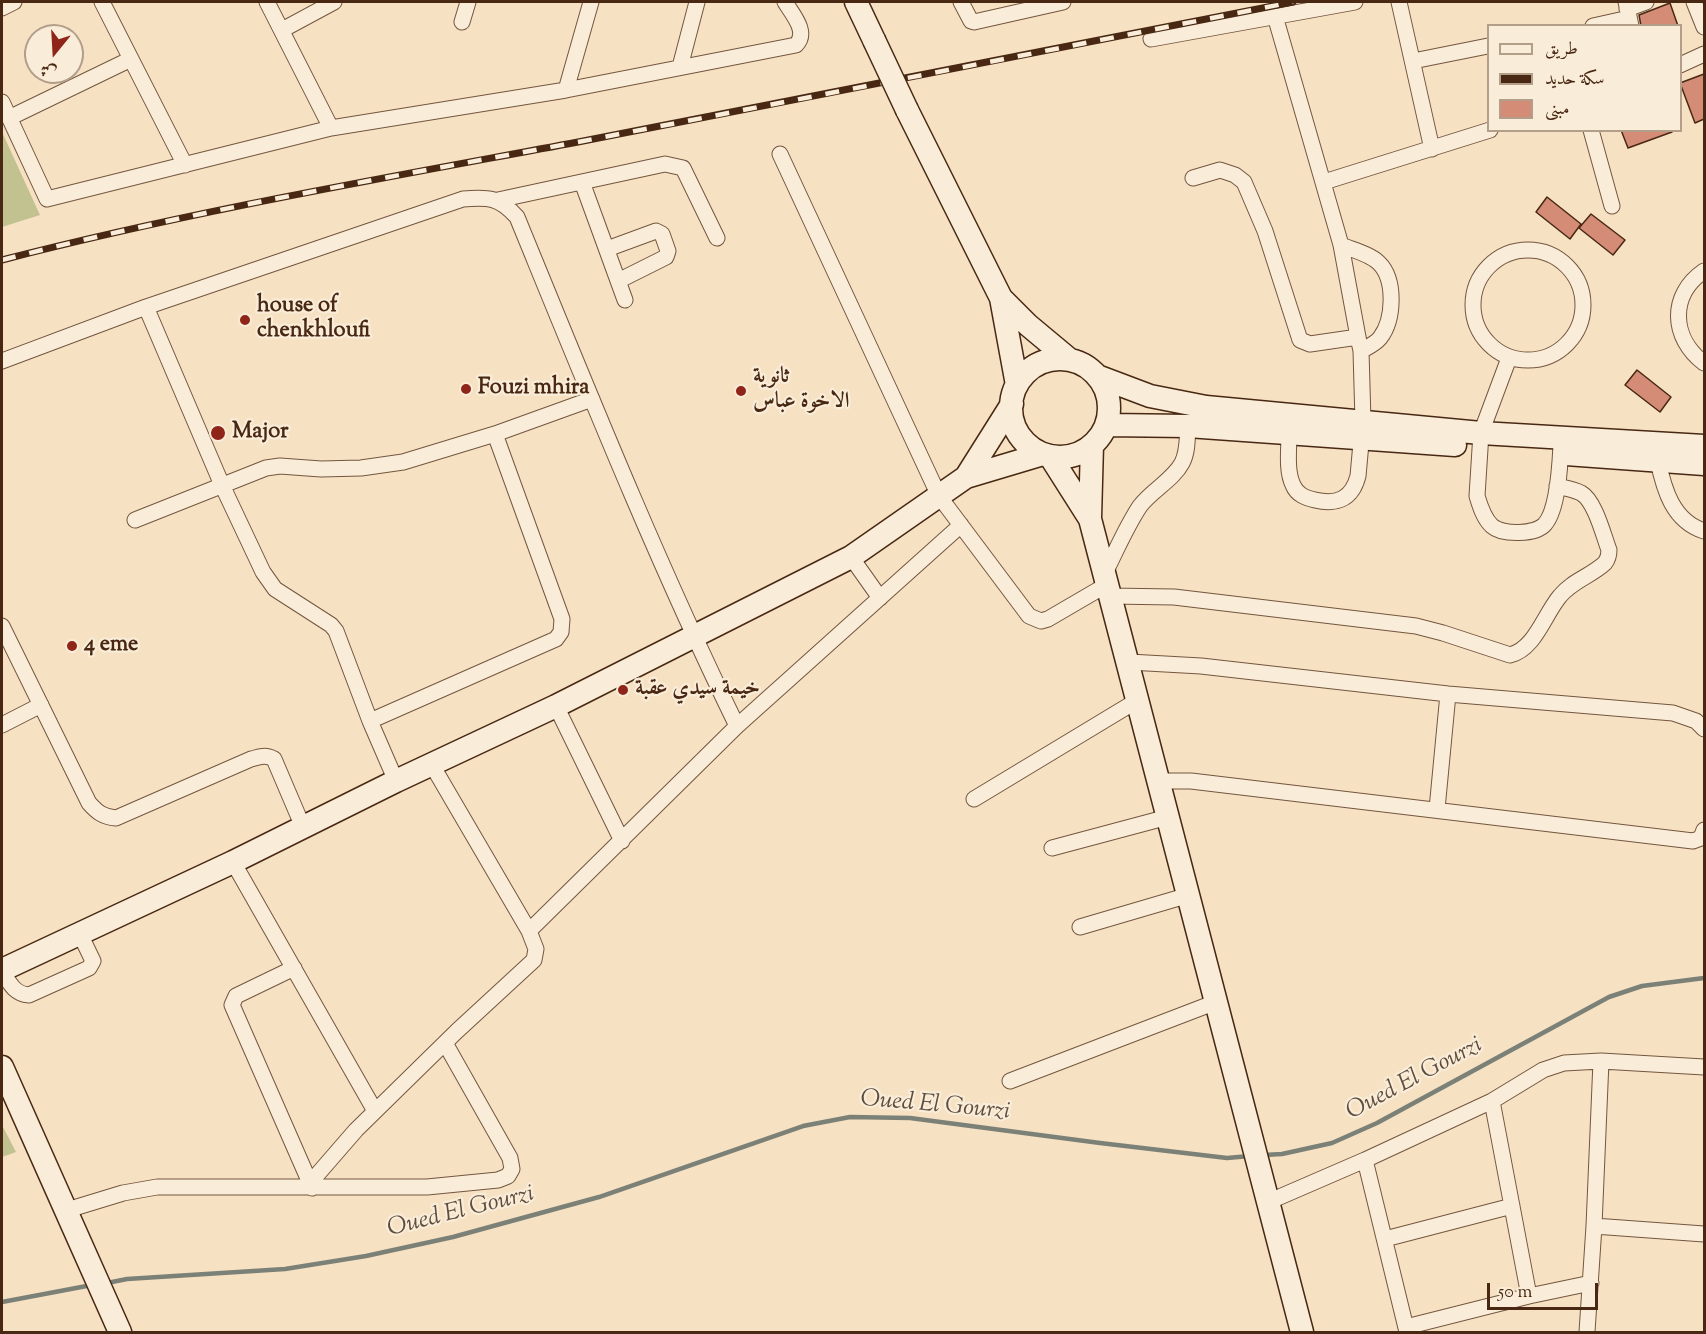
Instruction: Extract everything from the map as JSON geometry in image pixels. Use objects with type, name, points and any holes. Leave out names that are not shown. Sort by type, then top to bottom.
[{"type":"main road","points":[[856,2],[1001,298],[1014,394],[1012,417],[1016,429],[1032,448],[1047,455],[1065,457],[1079,453],[1092,445],[1107,425],[1110,408],[1107,391],[1097,376],[1085,366],[1070,360],[1035,331],[1001,298]]},
{"type":"main road","points":[[966,477],[1031,369],[1050,360],[1070,360]]},
{"type":"main road","points":[[1097,376],[1141,393],[1187,405],[1363,430],[1561,446],[1704,464]]},
{"type":"main road","points":[[1107,425],[1188,426],[1288,434],[1363,430]]},
{"type":"main road","points":[[1561,446],[1657,442],[1704,446]]},
{"type":"main road","points":[[1092,445],[1090,519],[1302,1332]]},
{"type":"main road","points":[[2,971],[556,706],[851,557],[966,477],[1047,455]]},
{"type":"main road","points":[[1047,455],[1090,519]]},
{"type":"main road","points":[[2,1067],[64,1211],[104,1296],[116,1330]]},
{"type":"street","points":[[2,8],[14,2]]},
{"type":"street","points":[[102,2],[185,165]]},
{"type":"street","points":[[267,2],[331,128]]},
{"type":"street","points":[[282,30],[334,2]]},
{"type":"street","points":[[462,22],[468,2]]},
{"type":"street","points":[[566,90],[591,2]]},
{"type":"street","points":[[680,67],[697,2]]},
{"type":"street","points":[[2,102],[47,199],[331,128],[566,90],[796,45],[800,42],[802,32],[785,2]]},
{"type":"street","points":[[961,2],[971,21],[977,22],[1063,2]]},
{"type":"street","points":[[1151,39],[1355,2]]},
{"type":"street","points":[[1399,2],[1432,149]]},
{"type":"street","points":[[1599,24],[1628,14],[1646,2]]},
{"type":"street","points":[[1694,2],[1704,27]]},
{"type":"street","points":[[1275,16],[1341,245],[1359,344],[1363,430],[1358,476],[1355,485],[1343,499],[1329,503],[1304,497],[1293,486],[1288,434]]},
{"type":"street","points":[[1413,61],[1487,46]]},
{"type":"street","points":[[1682,63],[1704,54]]},
{"type":"street","points":[[9,118],[131,59]]},
{"type":"street","points":[[1324,182],[1487,131]]},
{"type":"street","points":[[1592,132],[1612,206]]},
{"type":"street","points":[[780,153],[939,496],[1029,616],[1041,621],[1048,619],[1108,584],[1142,503],[1182,463],[1186,452],[1188,426]]},
{"type":"street","points":[[498,200],[665,164],[683,168],[717,238]]},
{"type":"street","points":[[1193,178],[1220,170],[1235,175],[1244,182],[1265,231],[1300,340],[1310,344],[1374,344],[1385,328],[1392,302],[1391,290],[1380,263],[1341,245]]},
{"type":"street","points":[[582,182],[625,300]]},
{"type":"street","points":[[2,361],[146,307],[463,199],[484,197],[498,200],[506,204],[517,217],[694,637],[737,726]]},
{"type":"street","points":[[607,249],[656,231],[662,234],[668,251],[666,257],[618,281]]},
{"type":"street","points":[[1523,250],[1546,253],[1557,258],[1574,274],[1583,295],[1582,318],[1572,339],[1555,354],[1532,361],[1509,358],[1490,346],[1476,327],[1472,304],[1478,281],[1484,271],[1501,256],[1523,250]]},
{"type":"street","points":[[1704,271],[1689,284],[1678,316],[1683,338],[1695,356],[1704,363]]},
{"type":"street","points":[[146,307],[222,485],[263,572],[275,589],[331,625],[336,631],[396,782]]},
{"type":"street","points":[[1509,358],[1481,440],[1477,496],[1487,519],[1498,530],[1528,532],[1537,530],[1545,524],[1550,516],[1557,486],[1561,446]]},
{"type":"street","points":[[135,520],[266,468],[280,466],[321,469],[361,468],[403,462],[495,434],[592,399]]},
{"type":"street","points":[[370,721],[556,639],[561,632],[562,619],[495,434]]},
{"type":"street","points":[[1658,460],[1665,490],[1678,514],[1692,527],[1704,531]]},
{"type":"street","points":[[1108,584],[1174,597],[1416,626],[1465,639],[1510,655],[1519,653],[1525,648],[1560,596],[1575,582],[1606,562],[1609,556],[1609,550],[1590,501],[1582,494],[1557,486]]},
{"type":"street","points":[[529,932],[737,726],[961,525]]},
{"type":"street","points":[[851,557],[880,598]]},
{"type":"street","points":[[2,626],[89,803],[104,816],[116,818],[251,759],[268,756],[274,759],[303,827]]},
{"type":"street","points":[[1129,662],[1201,666],[1448,694],[1673,713],[1696,721],[1704,729]]},
{"type":"street","points":[[1437,809],[1448,694]]},
{"type":"street","points":[[974,799],[1138,700]]},
{"type":"street","points":[[2,725],[41,705]]},
{"type":"street","points":[[556,706],[622,841]]},
{"type":"street","points":[[311,1186],[356,1130],[534,960],[536,949],[529,932],[432,765]]},
{"type":"street","points":[[1158,781],[1191,782],[1437,809],[1693,841],[1701,838],[1704,830]]},
{"type":"street","points":[[1052,848],[1168,817]]},
{"type":"street","points":[[233,862],[375,1111]]},
{"type":"street","points":[[1080,927],[1189,895]]},
{"type":"street","points":[[2,971],[16,991],[29,996],[78,973],[88,968],[93,961],[80,934]]},
{"type":"street","points":[[294,968],[236,996],[232,1005],[311,1186]]},
{"type":"street","points":[[1010,1081],[1216,1002]]},
{"type":"street","points":[[64,1211],[123,1193],[157,1187],[427,1187],[498,1180],[508,1176],[512,1169],[510,1158],[445,1043]]},
{"type":"street","points":[[1268,1202],[1492,1101],[1543,1070],[1564,1063],[1601,1061],[1704,1067]]},
{"type":"street","points":[[1587,1332],[1601,1061]]},
{"type":"street","points":[[1492,1101],[1529,1296]]},
{"type":"street","points":[[1365,1160],[1407,1330],[1529,1296],[1591,1283]]},
{"type":"street","points":[[1385,1239],[1512,1206]]},
{"type":"street","points":[[1594,1226],[1704,1234]]},
{"type":"shaded area","points":[[2,132],[40,215],[2,227]]},
{"type":"shaded area","points":[[2,1125],[16,1152],[2,1157]]},
{"type":"building","points":[[1670,3],[1677,24],[1641,24],[1639,15]]},
{"type":"building","points":[[1704,74],[1704,119],[1695,123],[1682,88],[1682,82]]},
{"type":"building","points":[[1622,132],[1672,132],[1628,148]]},
{"type":"building","points":[[1547,197],[1581,224],[1570,239],[1536,212]]},
{"type":"building","points":[[1591,214],[1625,240],[1613,255],[1579,228]]},
{"type":"building","points":[[1637,370],[1671,397],[1660,412],[1625,385]]},
{"type":"waterway","name":"Oued El Gourzi","points":[[1264,1155],[1282,1154],[1332,1143],[1377,1123],[1609,997],[1642,986],[1704,978]]},
{"type":"waterway","name":"Oued El Gourzi","points":[[107,1283],[127,1279],[285,1269],[366,1256],[453,1237],[599,1197],[803,1126],[850,1117],[910,1118],[1227,1158],[1250,1156]]},
{"type":"waterway","name":"Oued El Gourzi","points":[[2,1302],[92,1285]]},
{"type":"railway","points":[[2,260],[73,242],[289,196],[668,125],[1293,2]]},
{"type":"place","name":"house of chenkhloufi","points":[[245,320]]},
{"type":"place","name":"Fouzi mhira","points":[[466,389]]},
{"type":"place","name":"ثانوية الاخوة عباس","points":[[741,391]]},
{"type":"place","name":"Major","points":[[218,433]]},
{"type":"place","name":"4 eme","points":[[72,646]]},
{"type":"place","name":"خيمة سيدي عقبة","points":[[623,690]]}]
